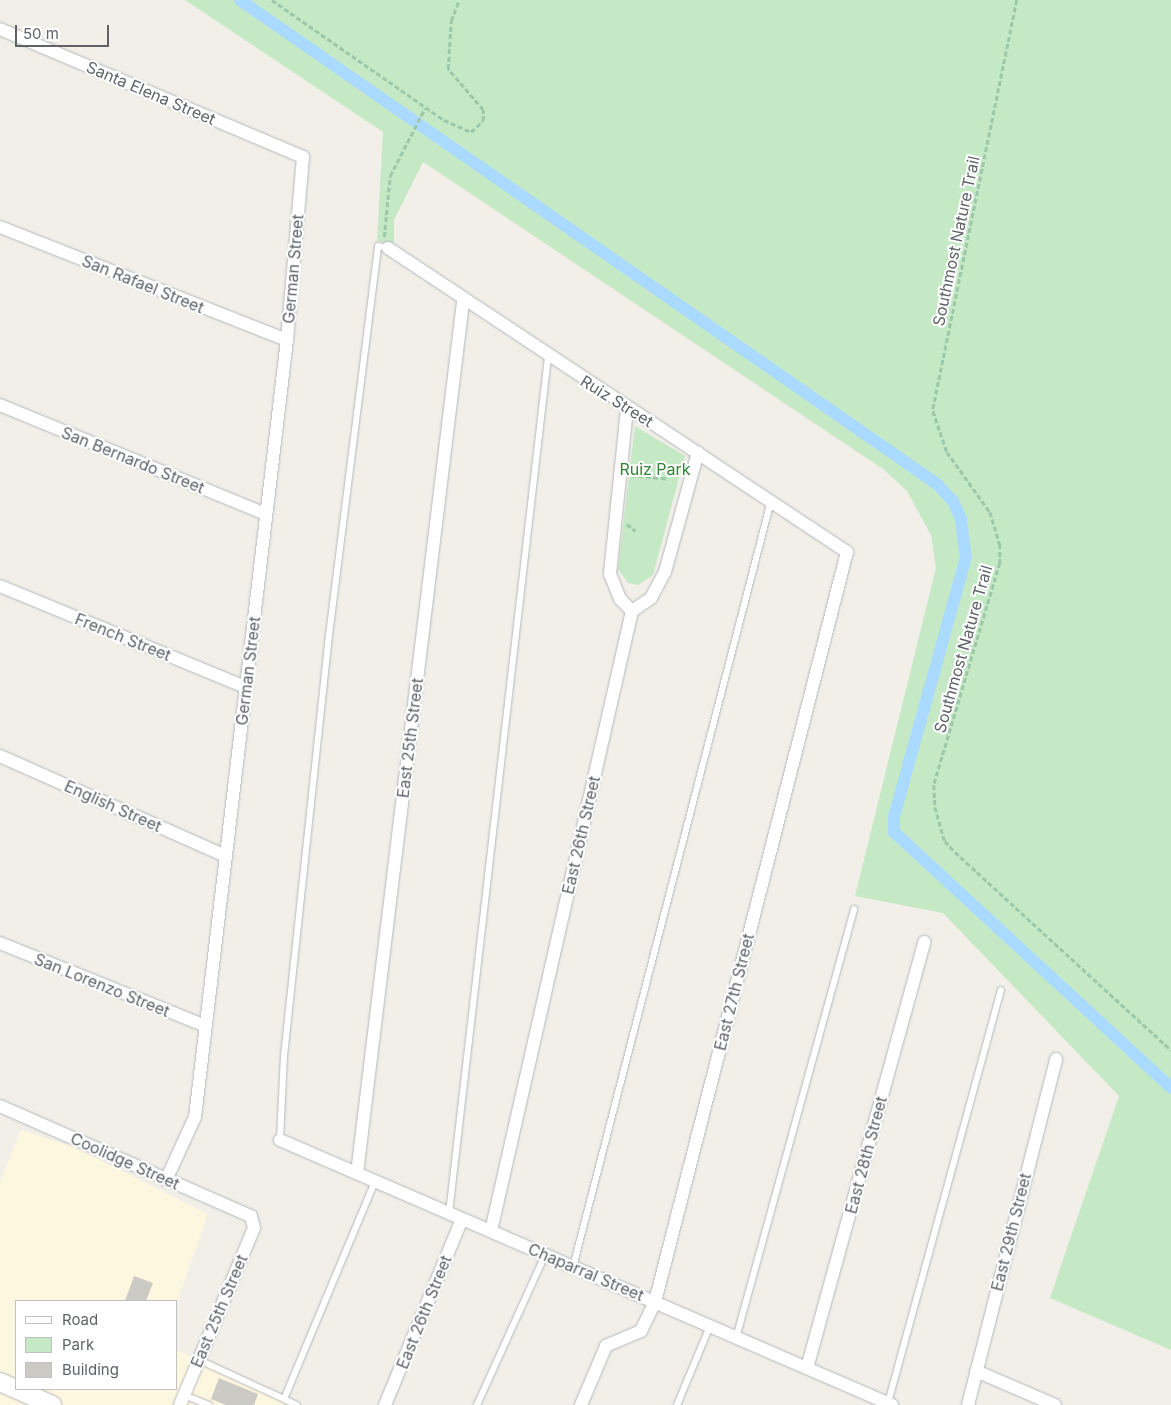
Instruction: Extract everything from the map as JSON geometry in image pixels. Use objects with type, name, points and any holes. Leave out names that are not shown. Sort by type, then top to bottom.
[{"type":"main road","points":[[0,1382],[15,1389]]},
{"type":"main road","points":[[18,1390],[52,1405]]},
{"type":"street","name":"Santa Elena Street","points":[[0,29],[303,157]]},
{"type":"street","name":"German Street","points":[[166,1180],[195,1118],[287,340],[303,157]]},
{"type":"street","name":"San Rafael Street","points":[[0,227],[287,340]]},
{"type":"street","name":"Ruiz Street","points":[[388,248],[463,302],[627,409],[698,452],[847,552]]},
{"type":"street","name":"East 25th Street","points":[[357,1173],[463,302]]},
{"type":"street","name":"San Bernardo Street","points":[[0,405],[266,514]]},
{"type":"street","points":[[627,409],[610,574],[620,600],[632,612],[651,598],[665,572],[698,452]]},
{"type":"street","name":"East 27th Street","points":[[581,1405],[606,1346],[641,1332],[655,1302],[847,552]]},
{"type":"street","name":"French Street","points":[[0,586],[247,688]]},
{"type":"street","name":"East 26th Street","points":[[491,1231],[632,612]]},
{"type":"street","name":"English Street","points":[[0,756],[226,856]]},
{"type":"street","name":"East 28th Street","points":[[807,1368],[924,942]]},
{"type":"street","name":"San Lorenzo Street","points":[[0,943],[205,1026]]},
{"type":"street","name":"East 29th Street","points":[[968,1405],[1056,1058]]},
{"type":"street","name":"Coolidge Street","points":[[0,1106],[251,1216]]},
{"type":"street","name":"Chaparral Street","points":[[280,1140],[890,1404]]},
{"type":"street","name":"East 25th Street","points":[[182,1400],[254,1228],[251,1216]]},
{"type":"street","name":"East 26th Street","points":[[386,1405],[462,1219]]},
{"type":"street","points":[[976,1371],[1055,1405]]},
{"type":"lane","points":[[280,1140],[284,1056],[328,642],[378,246],[388,248]]},
{"type":"lane","points":[[449,1213],[548,357]]},
{"type":"lane","points":[[573,1267],[771,501]]},
{"type":"lane","points":[[736,1338],[854,909]]},
{"type":"lane","points":[[890,1404],[1001,990]]},
{"type":"lane","points":[[284,1399],[375,1181]]},
{"type":"lane","points":[[476,1405],[545,1255]]},
{"type":"lane","points":[[677,1405],[710,1326]]},
{"type":"lane","points":[[199,1360],[297,1405]]},
{"type":"lane","points":[[182,1400],[209,1405]]},
{"type":"path","points":[[272,0],[425,108],[458,129],[471,132],[483,121],[483,110],[448,68],[451,21],[459,0]]},
{"type":"path","name":"Southmost Nature Trail","points":[[1017,0],[933,411],[947,452],[990,512],[1000,544],[1000,563],[934,785],[935,807],[944,841],[1171,1050]]},
{"type":"path","points":[[388,248],[384,237],[390,176],[404,143],[425,108]]},
{"type":"path","points":[[620,478],[637,473],[668,479]]},
{"type":"shaded area","points":[[21,1130],[76,1148],[208,1214],[178,1300],[15,1300],[15,1390],[178,1390],[178,1351],[297,1405],[0,1405],[0,1182]]},
{"type":"green space","points":[[185,0],[1171,0],[1171,1350],[1050,1298],[1119,1096],[943,913],[855,896],[936,568],[931,535],[907,491],[883,469],[423,162],[394,220],[394,243],[377,241],[383,132]]},
{"type":"green space","name":"Ruiz Park","points":[[635,426],[685,456],[653,575],[638,585],[628,583],[618,569]]},
{"type":"building","points":[[134,1276],[153,1283],[146,1300],[125,1300]]},
{"type":"building","points":[[219,1378],[258,1394],[254,1405],[226,1405],[211,1399]]},
{"type":"waterway","points":[[240,0],[937,484],[953,501],[961,519],[966,557],[894,816],[894,832],[1171,1088]]}]
